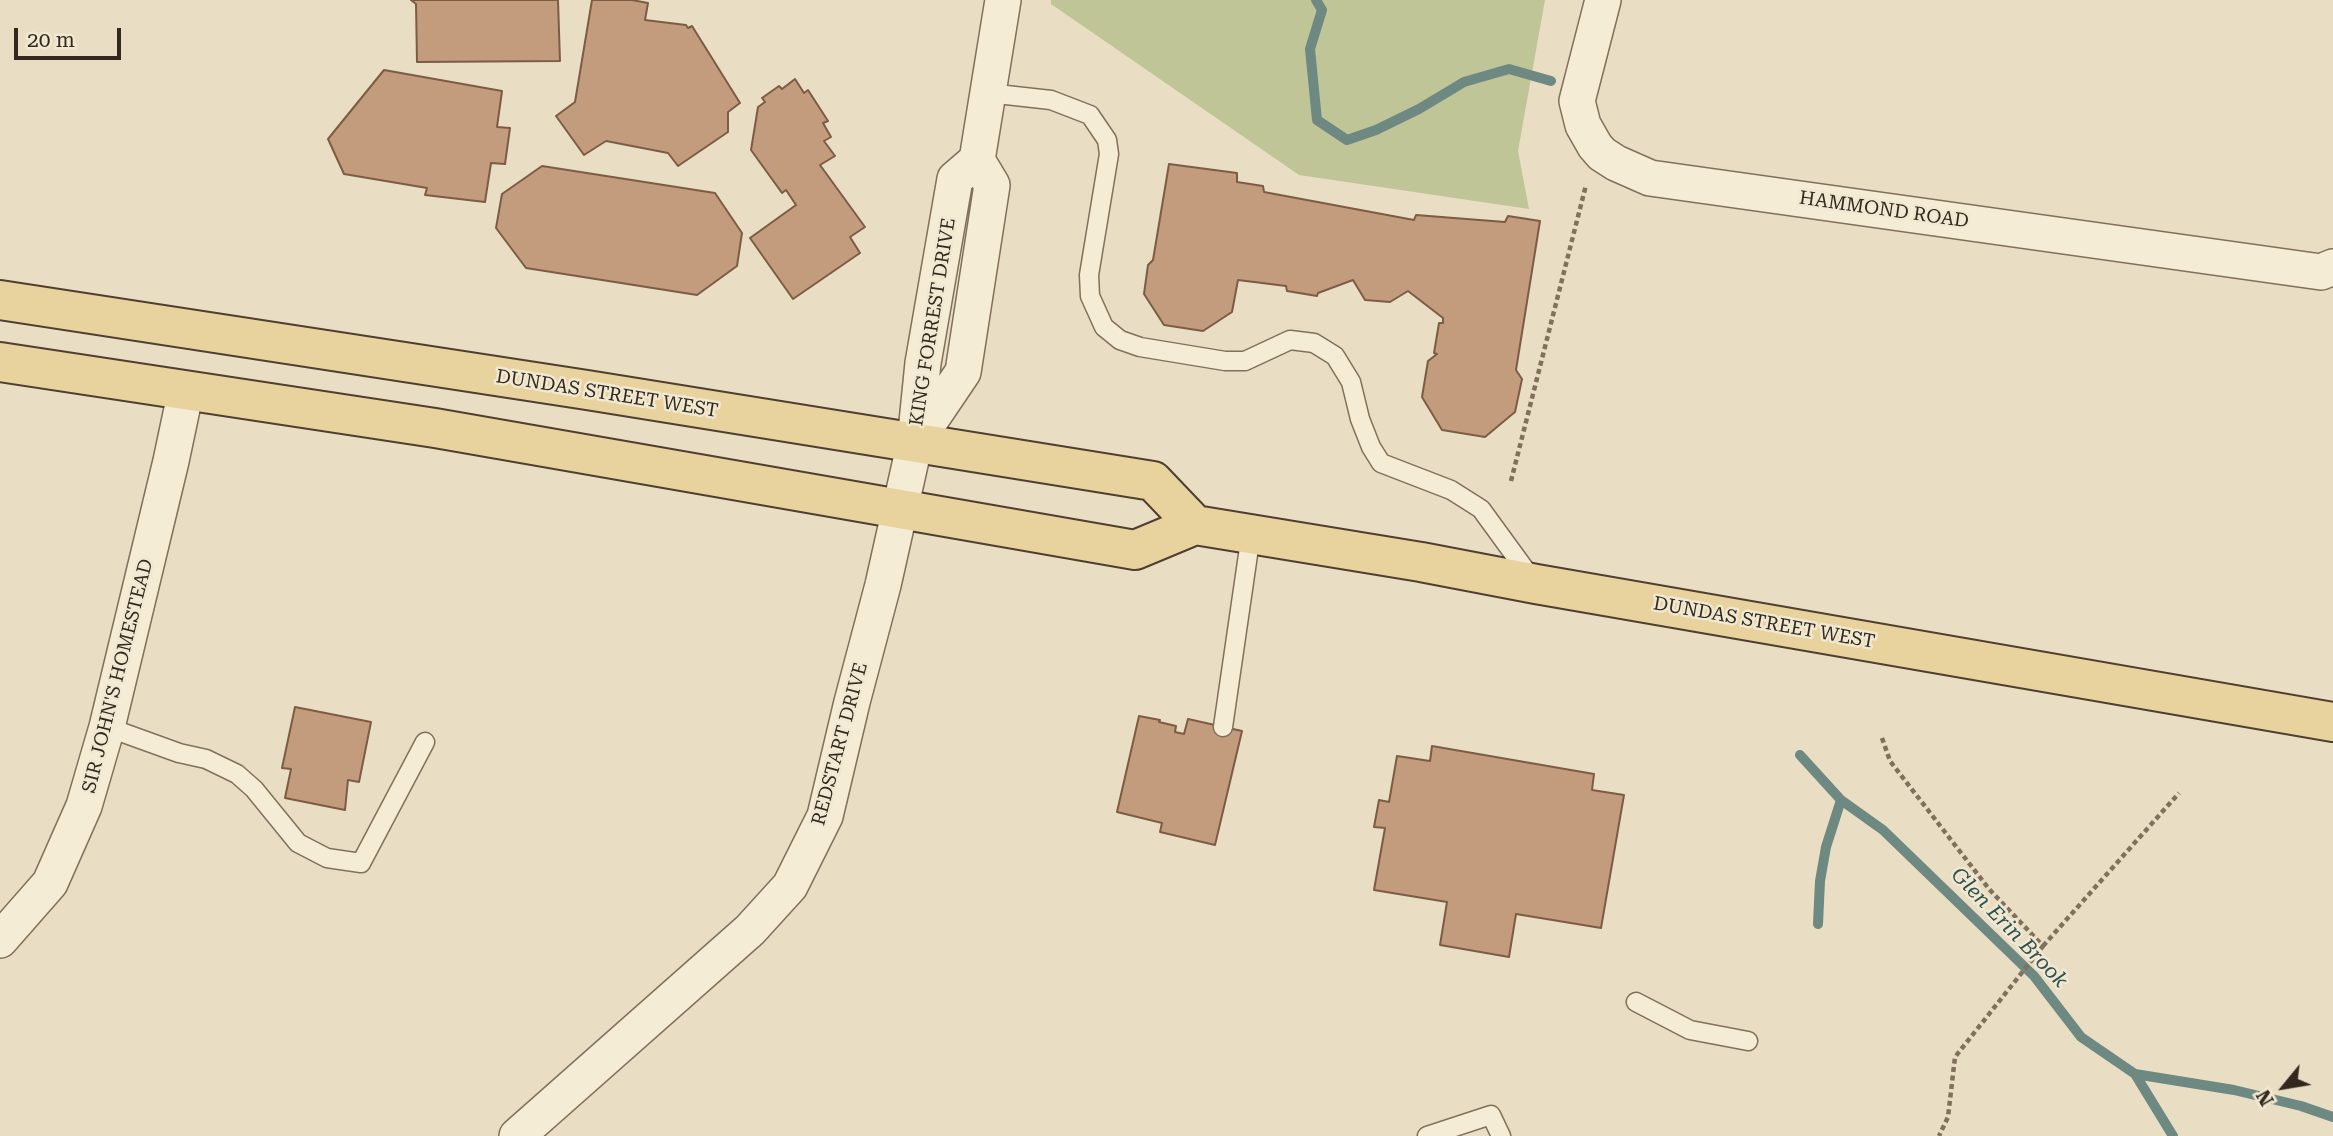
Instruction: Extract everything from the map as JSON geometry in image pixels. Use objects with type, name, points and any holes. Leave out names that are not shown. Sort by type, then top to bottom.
[{"type":"main road","name":"DUNDAS STREET WEST","points":[[0,300],[587,390],[1153,481],[1195,525],[2333,722]]},
{"type":"main road","points":[[0,362],[435,428],[1135,550],[1195,525]]},
{"type":"street","name":"KING FORREST DRIVE","points":[[915,443],[923,363],[955,179],[977,160],[1003,0]]},
{"type":"street","name":"HAMMOND ROAD","points":[[1603,0],[1577,101],[1583,125],[1602,153],[1616,163],[1650,178],[2321,272],[2333,267]]},
{"type":"street","name":"SIR JOHN'S HOMESTEAD","points":[[0,940],[50,884],[84,806],[107,727],[186,390]]},
{"type":"street","name":"REDSTART DRIVE","points":[[517,1136],[750,930],[790,886],[825,816],[901,510],[915,443]]},
{"type":"lane","points":[[988,93],[1051,100],[1090,115],[1107,140],[1108,153],[1089,275],[1090,296],[1104,327],[1120,340],[1140,347],[1225,361],[1245,361],[1290,340],[1314,343],[1335,356],[1351,382],[1360,419],[1371,447],[1381,463],[1451,490],[1481,509],[1536,584]]},
{"type":"lane","points":[[1223,727],[1251,534]]},
{"type":"lane","points":[[107,727],[178,753],[206,759],[237,774],[254,789],[298,843],[327,858],[361,863],[425,742]]},
{"type":"lane","points":[[1636,1002],[1690,1031],[1748,1041]]},
{"type":"lane","points":[[1427,1136],[1491,1115],[1501,1136]]},
{"type":"path","points":[[1511,481],[1588,179],[1602,153]]},
{"type":"path","points":[[1882,738],[1890,761],[1989,889],[2043,946]]},
{"type":"path","points":[[1939,1136],[1948,1117],[1955,1057],[2043,946],[2179,793]]},
{"type":"green space","points":[[1051,0],[1545,0],[1518,151],[1529,209],[1299,175],[1051,4]]},
{"type":"building","points":[[411,0],[558,0],[560,61],[417,62],[416,4]]},
{"type":"building","points":[[592,0],[632,0],[648,3],[645,20],[686,25],[688,28],[692,26],[740,103],[728,112],[728,132],[678,166],[668,153],[606,141],[584,155],[556,116],[575,102]]},
{"type":"building","points":[[384,70],[502,91],[497,127],[510,128],[505,164],[491,163],[485,202],[425,195],[427,188],[344,174],[328,139]]},
{"type":"building","points":[[795,79],[804,93],[808,90],[828,121],[823,123],[831,137],[824,141],[835,156],[820,165],[865,227],[850,237],[860,253],[793,299],[750,238],[796,205],[786,190],[782,193],[751,150],[758,107],[765,102],[762,98],[779,86],[782,89]]},
{"type":"building","points":[[1169,164],[1237,173],[1237,182],[1263,186],[1264,192],[1414,220],[1416,215],[1505,222],[1508,216],[1540,221],[1516,370],[1522,379],[1515,412],[1485,437],[1442,430],[1422,397],[1428,361],[1437,354],[1434,353],[1439,323],[1443,323],[1443,318],[1408,291],[1390,302],[1365,300],[1353,280],[1318,293],[1317,296],[1287,291],[1286,286],[1238,280],[1232,312],[1203,331],[1164,325],[1144,294],[1148,265],[1153,260]]},
{"type":"building","points":[[542,166],[715,193],[742,233],[737,266],[697,295],[526,268],[496,228],[502,194]]},
{"type":"building","points":[[295,707],[371,722],[359,782],[348,780],[345,810],[285,798],[291,769],[282,768]]},
{"type":"building","points":[[1139,716],[1176,726],[1175,732],[1184,734],[1188,719],[1242,731],[1215,845],[1160,832],[1162,823],[1117,812]]},
{"type":"building","points":[[1432,746],[1594,774],[1592,790],[1624,795],[1601,928],[1516,914],[1509,957],[1440,945],[1447,902],[1374,890],[1385,828],[1374,827],[1379,800],[1389,802],[1397,756],[1430,761]]},
{"type":"waterway","name":"Glen Erin Brook","points":[[1316,0],[1322,10],[1310,49],[1317,120],[1347,140],[1376,130],[1419,109],[1464,82],[1509,69],[1551,81]]},
{"type":"waterway","name":"Glen Erin Brook","points":[[1800,755],[1841,800],[1883,830],[2034,976],[2081,1037],[2135,1074],[2234,1090],[2301,1106],[2333,1117]]},
{"type":"waterway","points":[[1818,924],[1820,881],[1826,847],[1841,800]]},
{"type":"waterway","points":[[2135,1074],[2173,1136]]}]
